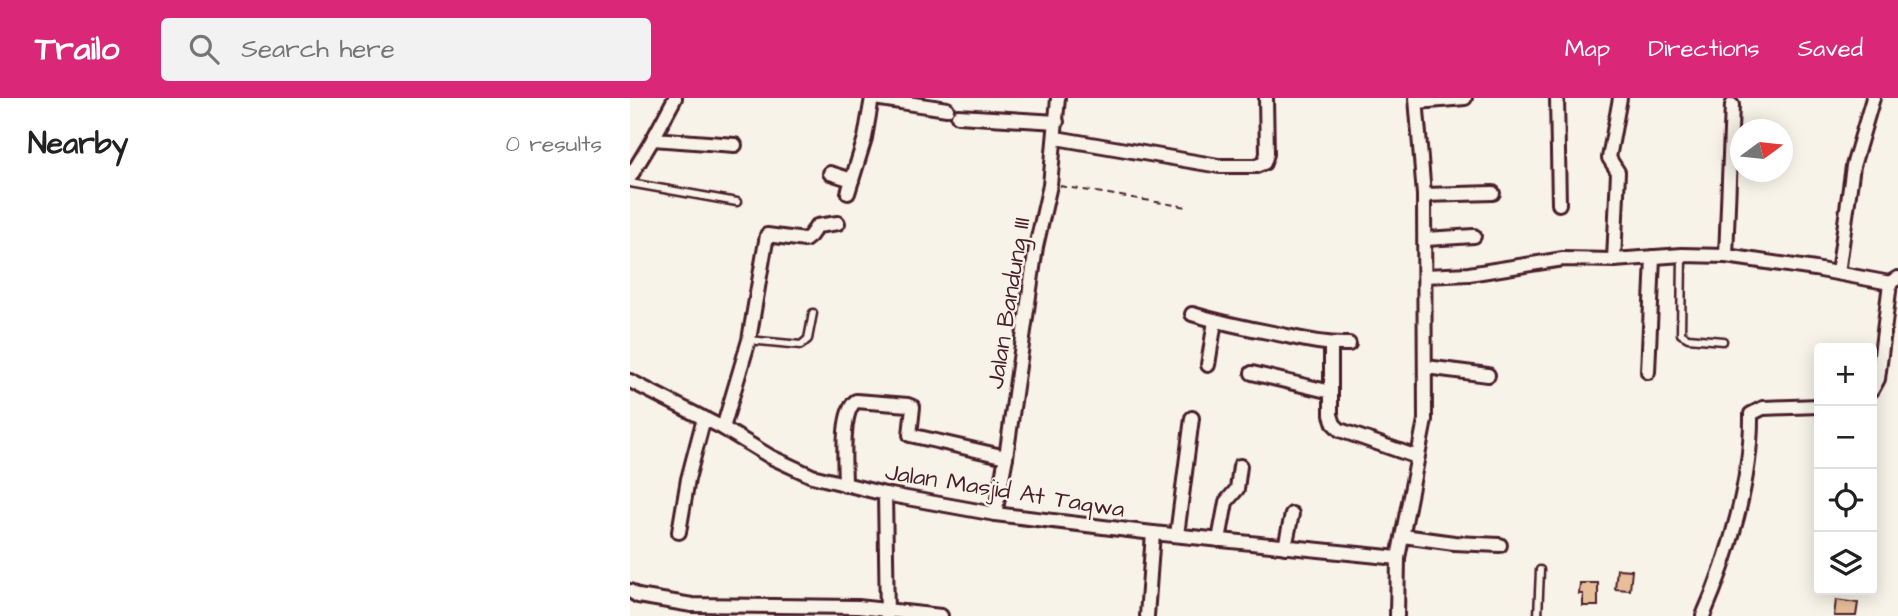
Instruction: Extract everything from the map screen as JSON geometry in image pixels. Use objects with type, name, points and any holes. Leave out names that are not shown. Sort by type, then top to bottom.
[{"type":"street","points":[[630,177],[675,98]]},
{"type":"street","points":[[848,193],[865,138],[873,98],[952,113],[1057,122]]},
{"type":"street","name":"Jalan Bandung III","points":[[995,513],[1006,457],[1036,247],[1050,184],[1058,98]]},
{"type":"street","points":[[1056,138],[1219,166],[1256,166],[1264,163],[1267,154],[1266,98]]},
{"type":"street","points":[[1397,616],[1398,558],[1424,420],[1426,367],[1426,239],[1416,100],[1465,98]]},
{"type":"street","points":[[1557,98],[1559,204]]},
{"type":"street","points":[[1614,260],[1618,171],[1609,158],[1620,98]]},
{"type":"street","points":[[1838,273],[1853,166],[1873,98]]},
{"type":"street","points":[[1726,256],[1732,105]]},
{"type":"street","points":[[653,139],[735,145]]},
{"type":"street","points":[[830,173],[852,180]]},
{"type":"street","points":[[1424,195],[1493,193]]},
{"type":"street","points":[[723,428],[749,340],[767,235],[804,240],[817,226],[838,223]]},
{"type":"street","points":[[1426,239],[1474,236]]},
{"type":"street","points":[[1425,276],[1469,274],[1563,260],[1614,260],[1682,255],[1726,256],[1894,280],[1877,381]]},
{"type":"street","points":[[1648,372],[1653,257]]},
{"type":"street","points":[[1192,314],[1331,345],[1349,344]]},
{"type":"street","points":[[1208,365],[1215,321]]},
{"type":"street","points":[[1331,345],[1331,415],[1334,424],[1340,430],[1417,457]]},
{"type":"street","points":[[1426,367],[1488,374]]},
{"type":"street","points":[[1252,373],[1331,392]]},
{"type":"street","name":"Jalan Masjid At Taqwa","points":[[630,382],[723,428],[771,457],[802,471],[845,485],[995,513],[1153,533],[1398,558]]},
{"type":"street","points":[[845,485],[845,443],[849,408],[856,401],[913,407],[910,435],[1006,457]]},
{"type":"street","points":[[1703,616],[1720,578],[1745,481],[1751,443],[1751,414],[1763,408],[1814,406]]},
{"type":"street","points":[[679,532],[688,479],[704,418]]},
{"type":"street","points":[[1177,535],[1192,418]]},
{"type":"street","points":[[1219,540],[1226,502],[1237,490],[1240,466]]},
{"type":"street","points":[[885,494],[887,613]]},
{"type":"street","points":[[1285,547],[1292,514]]},
{"type":"street","points":[[1147,616],[1153,533]]},
{"type":"street","points":[[1403,536],[1454,543],[1500,545]]},
{"type":"street","points":[[630,591],[638,596],[691,610],[825,606],[941,616]]},
{"type":"lane","points":[[630,183],[737,202]]},
{"type":"lane","points":[[1682,255],[1681,334],[1686,337],[1723,341]]},
{"type":"lane","points":[[749,340],[801,345],[808,339],[813,313]]},
{"type":"lane","points":[[1538,616],[1540,570]]},
{"type":"path","points":[[1050,184],[1187,207]]},
{"type":"building","points":[[1617,569],[1632,570],[1630,590],[1615,589]]},
{"type":"building","points":[[1580,583],[1598,583],[1598,606],[1583,606],[1583,594],[1579,594]]},
{"type":"building","points":[[1836,600],[1858,603],[1856,616],[1834,616]]}]
